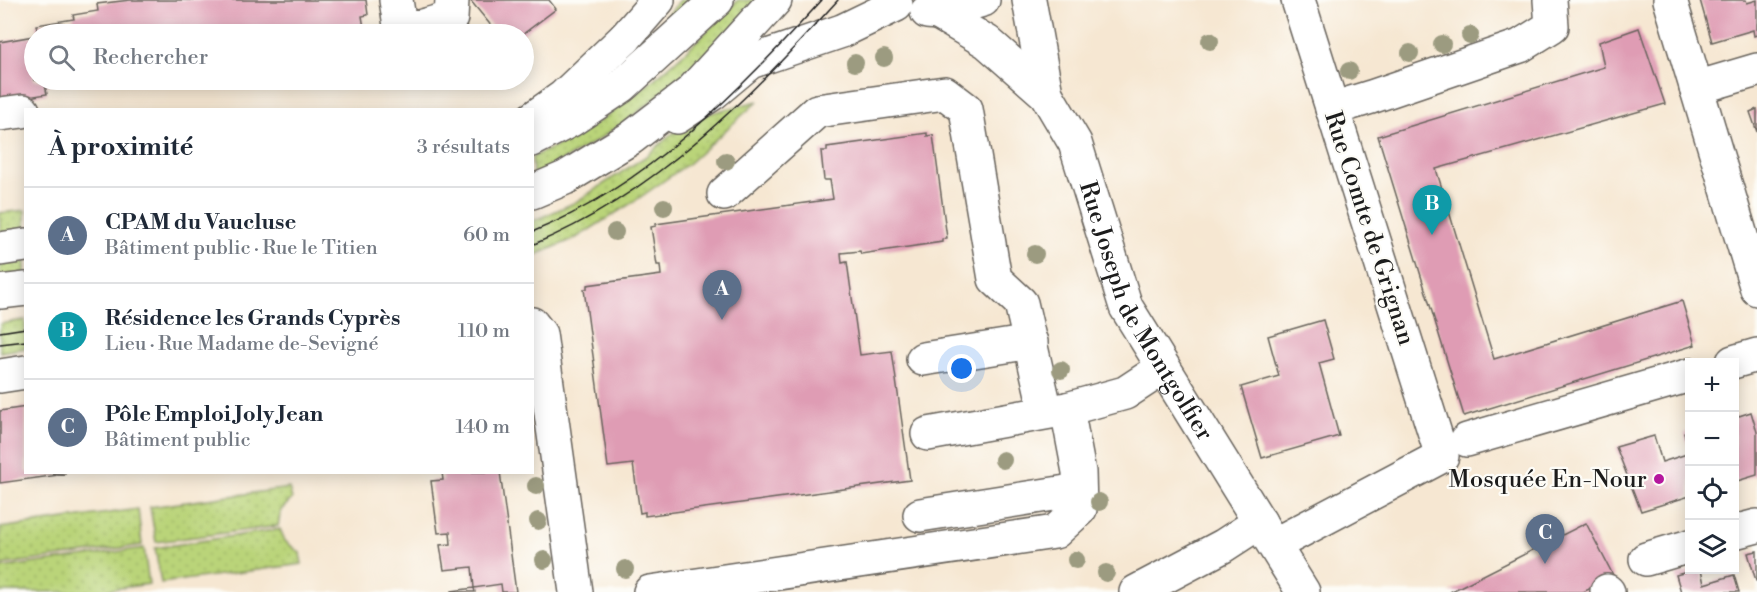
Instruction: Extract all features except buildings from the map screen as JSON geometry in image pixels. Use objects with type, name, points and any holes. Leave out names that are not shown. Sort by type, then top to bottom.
[{"type":"street","points":[[396,0],[400,24]]},
{"type":"street","points":[[430,24],[451,18],[452,0]]},
{"type":"street","points":[[534,118],[563,97],[625,38],[658,0]]},
{"type":"street","points":[[534,139],[572,120],[622,86],[717,0]]},
{"type":"street","points":[[565,178],[631,138],[691,92],[775,0]]},
{"type":"street","points":[[938,13],[983,0]]},
{"type":"street","points":[[1029,0],[1046,94]]},
{"type":"street","name":"Rue Comte de Grignan","points":[[1298,0],[1332,109],[1455,448]]},
{"type":"street","points":[[1332,109],[1520,46],[1552,26],[1550,0]]},
{"type":"street","points":[[1670,0],[1757,290]]},
{"type":"street","points":[[534,191],[628,151],[712,93],[750,62],[842,31],[891,2],[938,13],[987,42],[1046,94]]},
{"type":"street","points":[[1696,88],[1757,69]]},
{"type":"street","points":[[650,592],[1055,532],[1080,509],[1078,472],[1031,342],[1021,303],[995,279],[966,109],[945,93],[817,111],[724,194]]},
{"type":"street","name":"Rue Joseph de Montgolfier","points":[[1046,94],[1075,143],[1126,307],[1303,592]]},
{"type":"street","points":[[0,249],[24,245]]},
{"type":"street","points":[[0,292],[24,289]]},
{"type":"street","points":[[534,326],[540,334],[576,592]]},
{"type":"street","points":[[923,359],[1031,342]]},
{"type":"street","points":[[1739,361],[1757,355]]},
{"type":"street","points":[[928,434],[1057,411],[1125,393],[1163,368]]},
{"type":"street","points":[[0,376],[24,372]]},
{"type":"street","points":[[1136,592],[1223,546],[1268,534],[1287,538],[1455,448],[1685,376]]},
{"type":"street","points":[[920,515],[1079,490]]},
{"type":"street","points":[[1739,531],[1757,526]]},
{"type":"street","points":[[1646,559],[1685,547]]},
{"type":"green space","points":[[680,0],[694,0],[632,59]]},
{"type":"green space","points":[[738,0],[758,0],[704,55],[646,106],[596,141],[534,175],[534,156],[562,144],[600,121],[642,89],[701,37]]},
{"type":"green space","points":[[758,101],[689,163],[635,201],[576,238],[534,256],[534,221],[576,202],[645,157],[691,118]]},
{"type":"green space","points":[[24,210],[24,230],[0,233],[0,213]]},
{"type":"green space","points":[[24,261],[24,275],[0,279],[0,265]]},
{"type":"green space","points":[[24,320],[24,348],[0,352],[0,324]]},
{"type":"green space","points":[[289,488],[292,499],[281,510],[278,526],[156,542],[150,507]]},
{"type":"green space","points":[[138,509],[142,545],[0,565],[0,528]]},
{"type":"green space","points":[[280,529],[285,541],[300,553],[302,564],[161,583],[155,548]]},
{"type":"green space","points":[[144,548],[149,584],[91,592],[0,592],[0,568]]},
{"type":"tram line","points":[[534,231],[575,212],[615,189],[653,162],[725,101],[822,0]]},
{"type":"tram line","points":[[534,244],[577,224],[620,199],[660,171],[735,107],[838,0]]},
{"type":"tram line","points":[[0,332],[24,328]]},
{"type":"tram line","points":[[0,344],[24,341]]},
{"type":"place","name":"Résidence les Grands Cyprès","points":[[1432,235]]},
{"type":"place","name":"CPAM du Vaucluse","points":[[722,320]]},
{"type":"place","name":"Mosquée En-Nour","points":[[1659,479]]},
{"type":"place","name":"Pôle Emploi Joly Jean","points":[[1545,564]]}]
